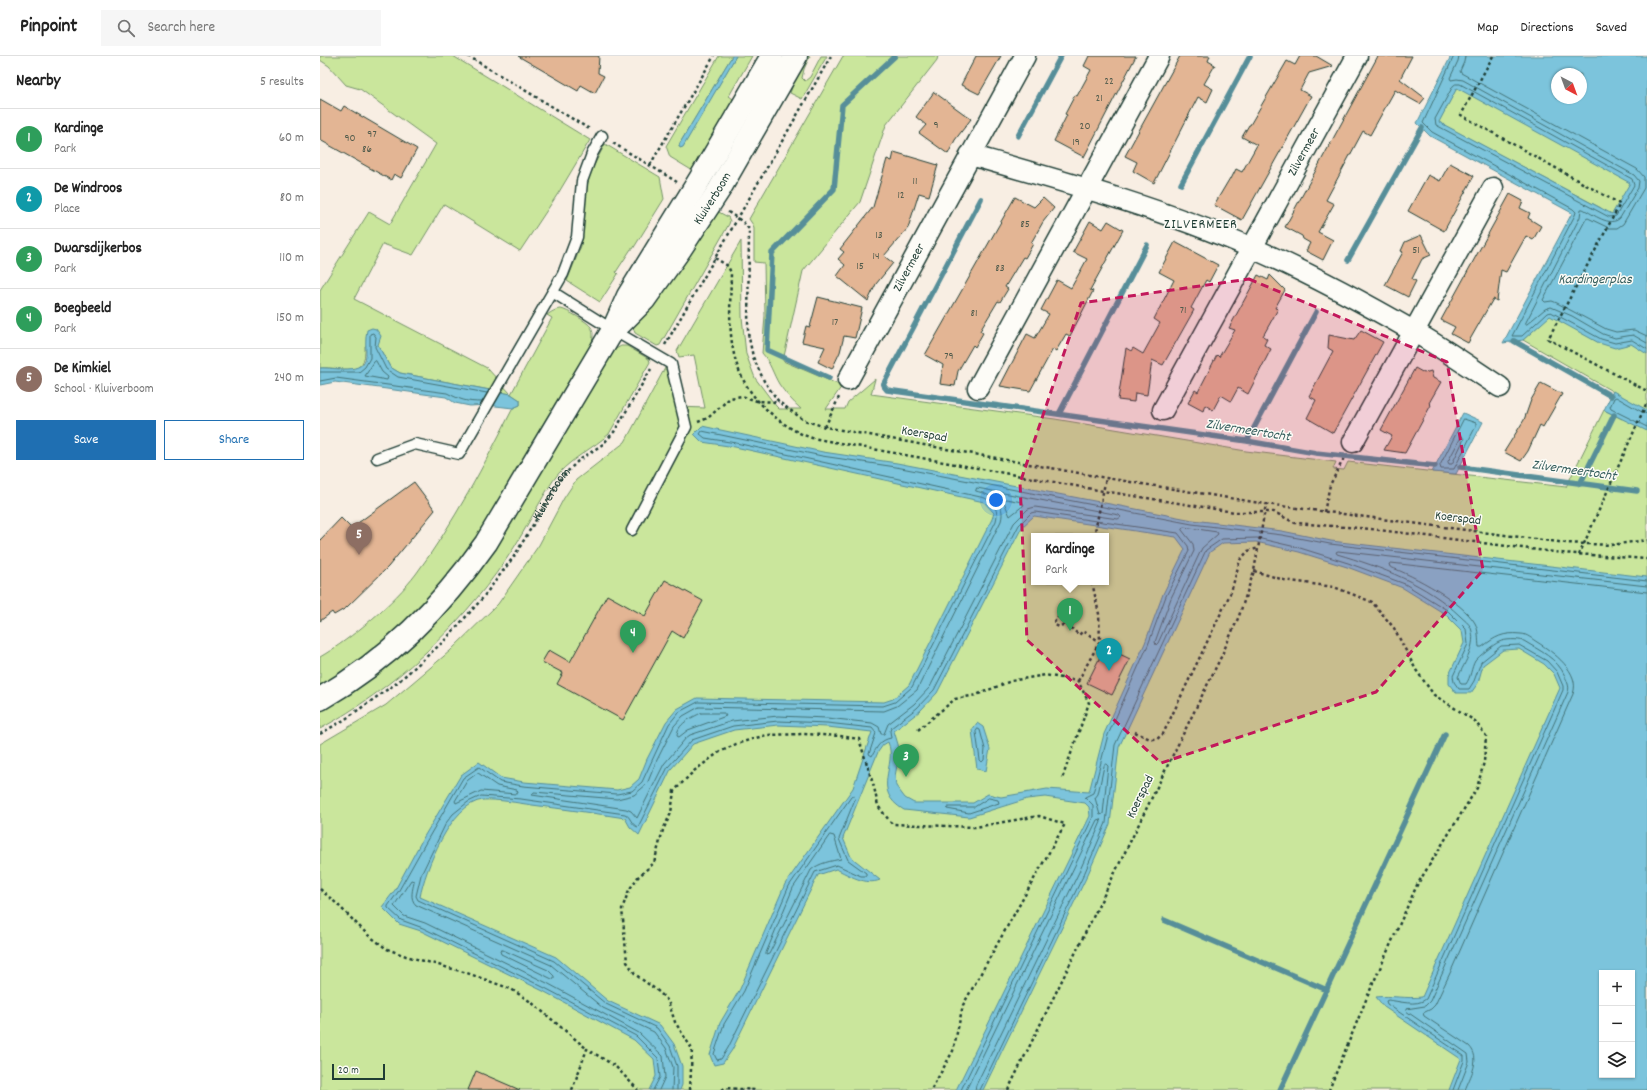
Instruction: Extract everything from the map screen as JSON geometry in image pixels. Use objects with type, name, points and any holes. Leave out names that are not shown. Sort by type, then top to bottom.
[{"type":"main road","name":"Kluiverboom","points":[[320,700],[364,671],[397,645],[426,617],[467,570],[486,542],[614,330],[628,296],[700,179],[772,56]]},
{"type":"main road","name":"Kluiverboom","points":[[614,330],[644,300],[681,248],[719,190],[796,56]]},
{"type":"street","name":"Zilvermeer","points":[[848,380],[1025,56]]},
{"type":"street","points":[[978,388],[1159,56]]},
{"type":"street","name":"Zilvermeer","points":[[1163,410],[1357,56]]},
{"type":"street","points":[[970,155],[1088,188],[1208,230],[1252,248],[1332,286],[1414,332],[1500,387]]},
{"type":"street","points":[[1353,442],[1494,188]]},
{"type":"lane","points":[[378,458],[415,444],[459,454],[554,293],[571,256],[577,237],[582,181],[592,154],[602,136]]},
{"type":"lane","points":[[554,293],[671,364],[686,427],[632,530]]},
{"type":"path","points":[[650,165],[714,56]]},
{"type":"path","name":"Kluiverboom","points":[[320,734],[398,682],[444,641],[481,600],[514,555],[560,478],[578,461],[603,444],[614,432],[831,56]]},
{"type":"path","points":[[1493,56],[1461,115],[1620,204],[1548,339],[1647,390]]},
{"type":"path","name":"Koerspad","points":[[738,218],[747,225],[750,233],[748,333],[753,357],[764,381],[779,402],[804,420],[825,427],[1106,478],[1266,504],[1583,544],[1611,545],[1647,540]]},
{"type":"path","points":[[715,258],[728,266],[731,273],[731,342],[740,374],[748,390],[776,419],[800,434],[812,438],[1103,491],[1234,512],[1244,513],[1252,511],[1265,511],[1278,513],[1295,523],[1371,529],[1579,555],[1647,560]]},
{"type":"path","points":[[825,427],[848,380]]},
{"type":"path","points":[[686,427],[708,418],[730,398],[742,396],[757,401],[779,402]]},
{"type":"path","points":[[1579,555],[1647,402]]},
{"type":"path","points":[[1324,512],[1330,484],[1338,468]]},
{"type":"path","points":[[1095,533],[1106,478]]},
{"type":"path","name":"Koerspad","points":[[1008,1090],[1221,657],[1239,616],[1254,571],[1266,504]]},
{"type":"path","points":[[1135,732],[1150,739],[1157,739],[1163,734],[1231,592],[1240,560],[1248,551],[1259,548]]},
{"type":"path","points":[[1254,571],[1284,580],[1334,587],[1372,602],[1394,628],[1416,670],[1434,695],[1475,721],[1486,736],[1484,762],[1477,788],[1416,885],[1368,995],[1329,1090]]},
{"type":"path","points":[[1078,681],[1100,641],[1099,614],[1093,585]]},
{"type":"path","points":[[1066,623],[1059,627],[1055,625],[1055,619],[1060,615],[1063,616],[1066,623],[1079,636],[1083,631],[1100,641]]},
{"type":"path","points":[[918,730],[955,699],[976,695],[1011,681],[1045,675],[1078,681]]},
{"type":"path","points":[[1062,779],[1089,703],[1078,681]]},
{"type":"path","points":[[690,1090],[692,1049],[675,1022],[668,1001],[659,992],[636,975],[627,962],[622,909],[629,890],[638,877],[654,863],[663,830],[671,813],[674,791],[694,771],[718,753],[736,744],[766,735],[811,735],[840,736],[860,740],[878,806],[892,824],[975,827],[1039,816],[1065,824],[963,1005],[953,1051],[931,1090]]},
{"type":"path","points":[[320,889],[368,935],[387,949],[406,956],[467,973],[511,989],[531,1002],[587,1049],[615,1066],[638,1090]]},
{"type":"path","points":[[572,1090],[587,1049]]},
{"type":"path","points":[[722,1090],[725,1088],[756,1090]]},
{"type":"highlighted area","points":[[1249,279],[1447,362],[1483,570],[1376,692],[1161,763],[1027,640],[1020,483],[1081,303]]},
{"type":"green space","points":[[320,56],[453,56],[590,140],[559,192],[520,251],[444,204],[413,255],[383,244],[354,299],[487,368],[511,394],[400,373],[390,367],[378,345],[365,346],[365,357],[362,364],[352,369],[320,368],[320,290],[369,212],[390,224],[436,144],[360,89],[346,85],[329,66],[320,60]]},
{"type":"green space","points":[[719,56],[732,56],[680,143],[679,146],[681,148],[736,56],[752,56],[729,96],[733,99],[725,127],[698,174],[670,157],[666,146]]},
{"type":"green space","points":[[803,56],[810,56],[802,78],[805,81],[810,77],[821,56],[827,56],[802,99],[790,93]]},
{"type":"green space","points":[[843,56],[938,56],[937,60],[886,125],[860,202],[803,271],[783,361],[842,386],[826,409],[845,409],[848,402],[875,379],[871,394],[1055,419],[1246,451],[1336,462],[1333,469],[1344,470],[1348,462],[1566,487],[1604,410],[1622,419],[1631,402],[1523,340],[1537,327],[1601,208],[1438,122],[1457,87],[1460,89],[1551,73],[1551,104],[1587,104],[1587,68],[1579,68],[1647,56],[1647,1090],[320,1090],[320,744],[386,705],[450,651],[498,604],[539,545],[564,498],[576,480],[625,442],[665,368],[673,379],[679,407],[705,408],[694,355],[679,357],[677,351],[741,241],[742,317],[746,354],[755,378],[779,409],[801,409],[781,387],[762,353],[765,316],[764,263],[754,262],[754,229],[749,219]]},
{"type":"green space","points":[[605,144],[660,177],[664,199],[633,249],[631,249],[616,272],[618,274],[600,302],[567,281],[581,246],[587,187],[590,173]]},
{"type":"green space","points":[[713,209],[728,217],[730,221],[729,224],[660,345],[657,346],[635,333],[633,327]]},
{"type":"green space","points":[[561,309],[577,316],[591,327],[593,333],[592,343],[487,521],[462,558],[434,594],[395,631],[320,686],[320,657],[345,640],[385,608],[407,585],[430,555],[480,472],[513,408],[520,405],[520,400],[511,394],[552,318],[547,315]]},
{"type":"green space","points":[[621,346],[627,346],[649,359],[650,362],[609,434],[571,462],[556,477],[505,561],[466,611],[445,634],[422,656],[373,695],[320,729],[320,712],[350,693],[407,649],[433,625],[470,582],[503,536],[518,512],[614,350]]},
{"type":"water","points":[[732,56],[736,56],[683,147],[680,148],[680,143]]},
{"type":"water","name":"Kardingerplas","points":[[1451,56],[1647,56],[1647,354],[1631,344],[1615,348],[1599,343],[1550,316],[1523,340],[1503,343],[1572,213],[1430,136],[1417,123]],"holes":[[[1457,88],[1630,183],[1612,214],[1439,122]]]},
{"type":"water","points":[[372,328],[376,329],[381,336],[378,345],[390,367],[400,373],[511,394],[520,400],[520,405],[513,408],[487,405],[470,406],[455,403],[446,397],[335,382],[320,385],[320,368],[348,369],[360,366],[364,362],[366,355],[367,330]]},
{"type":"water","points":[[1613,391],[1647,410],[1647,431],[1604,410]]},
{"type":"water","points":[[1463,413],[1483,422],[1456,474],[1432,472]]},
{"type":"water","points":[[702,426],[823,452],[897,463],[1193,520],[1282,531],[1331,541],[1647,577],[1647,1090],[1449,1090],[1461,1059],[1384,1007],[1376,997],[1422,997],[1560,688],[1554,674],[1544,664],[1519,649],[1503,650],[1483,665],[1478,683],[1471,693],[1456,693],[1449,684],[1449,675],[1464,643],[1462,631],[1445,614],[1403,588],[1347,567],[1299,552],[1256,542],[1223,543],[1210,552],[1119,747],[1110,824],[1088,874],[983,1090],[956,1090],[1090,816],[1089,807],[1085,803],[1045,797],[1027,799],[969,817],[904,810],[894,802],[889,794],[887,786],[890,760],[888,742],[883,745],[878,752],[843,838],[851,857],[880,880],[869,882],[863,881],[836,869],[818,875],[732,1050],[723,1063],[714,1065],[710,1055],[720,1023],[740,989],[785,884],[853,788],[872,732],[827,727],[778,725],[734,730],[693,744],[671,769],[639,835],[630,827],[625,818],[508,801],[483,800],[471,804],[460,813],[450,825],[441,840],[427,871],[420,897],[556,957],[608,1001],[660,1025],[674,1044],[682,1066],[682,1085],[680,1090],[649,1090],[656,1076],[654,1059],[634,1040],[543,991],[421,931],[399,924],[382,907],[395,890],[422,840],[461,775],[479,762],[501,778],[524,782],[617,790],[630,787],[639,779],[647,759],[666,722],[677,709],[697,698],[884,702],[893,699],[909,685],[994,513],[984,502],[735,447],[702,442],[694,434]],"holes":[[[1034,516],[1176,537],[1185,549],[1163,594],[1145,643],[1104,734],[1089,792],[1047,789],[1001,797],[988,794],[973,803],[914,803],[905,798],[896,786],[895,776],[900,751],[894,731],[920,711],[937,693],[1022,527]]]},
{"type":"water","points":[[977,723],[983,727],[990,749],[986,771],[977,769],[972,730]]},
{"type":"building","points":[[518,56],[599,56],[598,73],[604,76],[595,93],[581,85],[578,91]]},
{"type":"building","points":[[976,56],[1001,56],[979,94],[961,85]]},
{"type":"building","points":[[1089,56],[1136,56],[1084,157],[1054,141],[1067,115],[1065,114],[1091,70],[1084,66]]},
{"type":"building","points":[[1180,56],[1210,56],[1208,61],[1215,65],[1204,84],[1213,89],[1207,102],[1198,97],[1154,183],[1133,171],[1137,162],[1125,156]]},
{"type":"building","points":[[1300,56],[1316,56],[1333,66],[1309,73],[1300,90],[1311,96],[1242,220],[1214,205],[1236,169],[1242,172],[1257,145],[1242,137],[1287,61],[1295,65]]},
{"type":"building","points":[[1378,56],[1412,56],[1400,79],[1425,98],[1420,104],[1395,90],[1370,135],[1363,131],[1326,200],[1334,204],[1318,232],[1333,240],[1323,260],[1306,251],[1310,243],[1303,239],[1302,236],[1285,227]]},
{"type":"building","points":[[934,92],[971,119],[955,140],[948,154],[919,133],[926,125],[916,117]]},
{"type":"building","points":[[320,99],[341,111],[344,106],[417,149],[401,178],[394,174],[391,180],[320,140]]},
{"type":"building","points":[[894,152],[938,165],[929,196],[919,193],[908,228],[884,256],[893,263],[876,284],[868,301],[837,276],[845,265],[838,259],[844,252],[840,249],[873,207],[887,159],[892,161]]},
{"type":"building","points":[[1450,163],[1474,176],[1444,231],[1408,211],[1428,175],[1440,181]]},
{"type":"building","points":[[1510,194],[1523,201],[1520,208],[1530,213],[1528,218],[1541,226],[1533,240],[1526,236],[1506,272],[1501,270],[1497,301],[1493,299],[1468,343],[1451,334],[1455,327],[1441,320]]},
{"type":"building","points":[[1015,197],[1034,207],[1043,198],[1054,208],[1043,222],[1031,243],[1033,244],[1025,258],[1023,257],[1005,287],[1008,289],[1000,302],[998,301],[980,331],[983,333],[975,347],[973,345],[958,371],[955,386],[940,384],[943,365],[925,355]]},
{"type":"building","points":[[1090,221],[1103,229],[1108,221],[1123,230],[1090,290],[1093,291],[1070,336],[1066,334],[1056,351],[1053,349],[1030,391],[1000,386],[1027,334],[1035,338],[1049,314],[1041,310],[1057,280],[1071,288],[1087,259],[1073,252]]},
{"type":"building","points":[[1421,235],[1431,255],[1422,259],[1412,279],[1416,281],[1408,297],[1385,285],[1403,252],[1401,251],[1405,242]]},
{"type":"building","points":[[1175,242],[1218,265],[1209,282],[1206,280],[1191,308],[1194,310],[1163,365],[1152,360],[1147,395],[1135,393],[1134,402],[1118,400],[1126,348],[1131,351],[1133,348],[1143,354],[1160,323],[1154,319],[1174,280],[1159,272]]},
{"type":"building","points":[[1258,275],[1268,280],[1270,275],[1285,290],[1275,308],[1278,309],[1263,336],[1267,339],[1264,345],[1271,349],[1248,394],[1238,388],[1231,401],[1221,395],[1213,410],[1205,405],[1203,411],[1188,403],[1195,390],[1198,392],[1217,355],[1219,357],[1235,330],[1229,328]]},
{"type":"building","points":[[818,297],[862,308],[855,338],[844,336],[840,352],[832,369],[818,362],[825,347],[802,342],[806,326],[810,327]]},
{"type":"building","points":[[1361,330],[1383,342],[1333,433],[1307,418],[1316,400],[1309,396],[1333,351],[1328,348],[1329,335],[1354,340]]},
{"type":"building","points":[[1415,368],[1424,373],[1431,371],[1433,378],[1441,382],[1429,403],[1431,405],[1405,453],[1384,450],[1392,436],[1381,430]]},
{"type":"building","points":[[1541,383],[1562,394],[1543,427],[1540,425],[1528,451],[1521,461],[1504,452],[1524,420],[1531,400]]},
{"type":"building","points":[[414,482],[435,510],[388,567],[346,608],[334,615],[332,612],[320,621],[320,540],[341,518],[351,528]]},
{"type":"building","points":[[665,580],[703,601],[683,638],[672,631],[623,720],[557,684],[563,673],[542,662],[549,650],[570,662],[607,595],[645,616]]},
{"type":"building","points":[[1105,647],[1130,659],[1112,695],[1087,683]]},
{"type":"building","points":[[476,1071],[520,1090],[468,1090]]},
{"type":"waterway","points":[[829,378],[767,350],[772,253],[834,189],[842,105],[895,56]]},
{"type":"waterway","points":[[1018,136],[1061,56]]},
{"type":"waterway","points":[[1181,184],[1250,56]]},
{"type":"waterway","points":[[1348,260],[1422,128]]},
{"type":"waterway","points":[[981,199],[883,385],[887,390],[1247,441],[1316,453],[1435,466]]},
{"type":"waterway","points":[[1059,414],[1147,245]]},
{"type":"waterway","points":[[1247,441],[1316,312]]},
{"type":"waterway","points":[[1514,341],[1611,396]]},
{"type":"waterway","points":[[1580,484],[1614,415]]},
{"type":"waterway","name":"Zilvermeertocht","points":[[1460,467],[1637,491]]},
{"type":"waterway","points":[[1280,1090],[1445,734]]},
{"type":"waterway","points":[[1164,920],[1327,990]]},
{"type":"place","name":"De Kimkiel","points":[[359,555]]},
{"type":"place","name":"Kardinge","points":[[1070,631]]},
{"type":"place","name":"Boegbeeld","points":[[633,653]]},
{"type":"place","name":"De Windroos","points":[[1109,671]]},
{"type":"place","name":"Dwarsdijkerbos","points":[[906,777]]},
{"type":"district","name":"ZILVERMEER","points":[[1201,225]]}]
